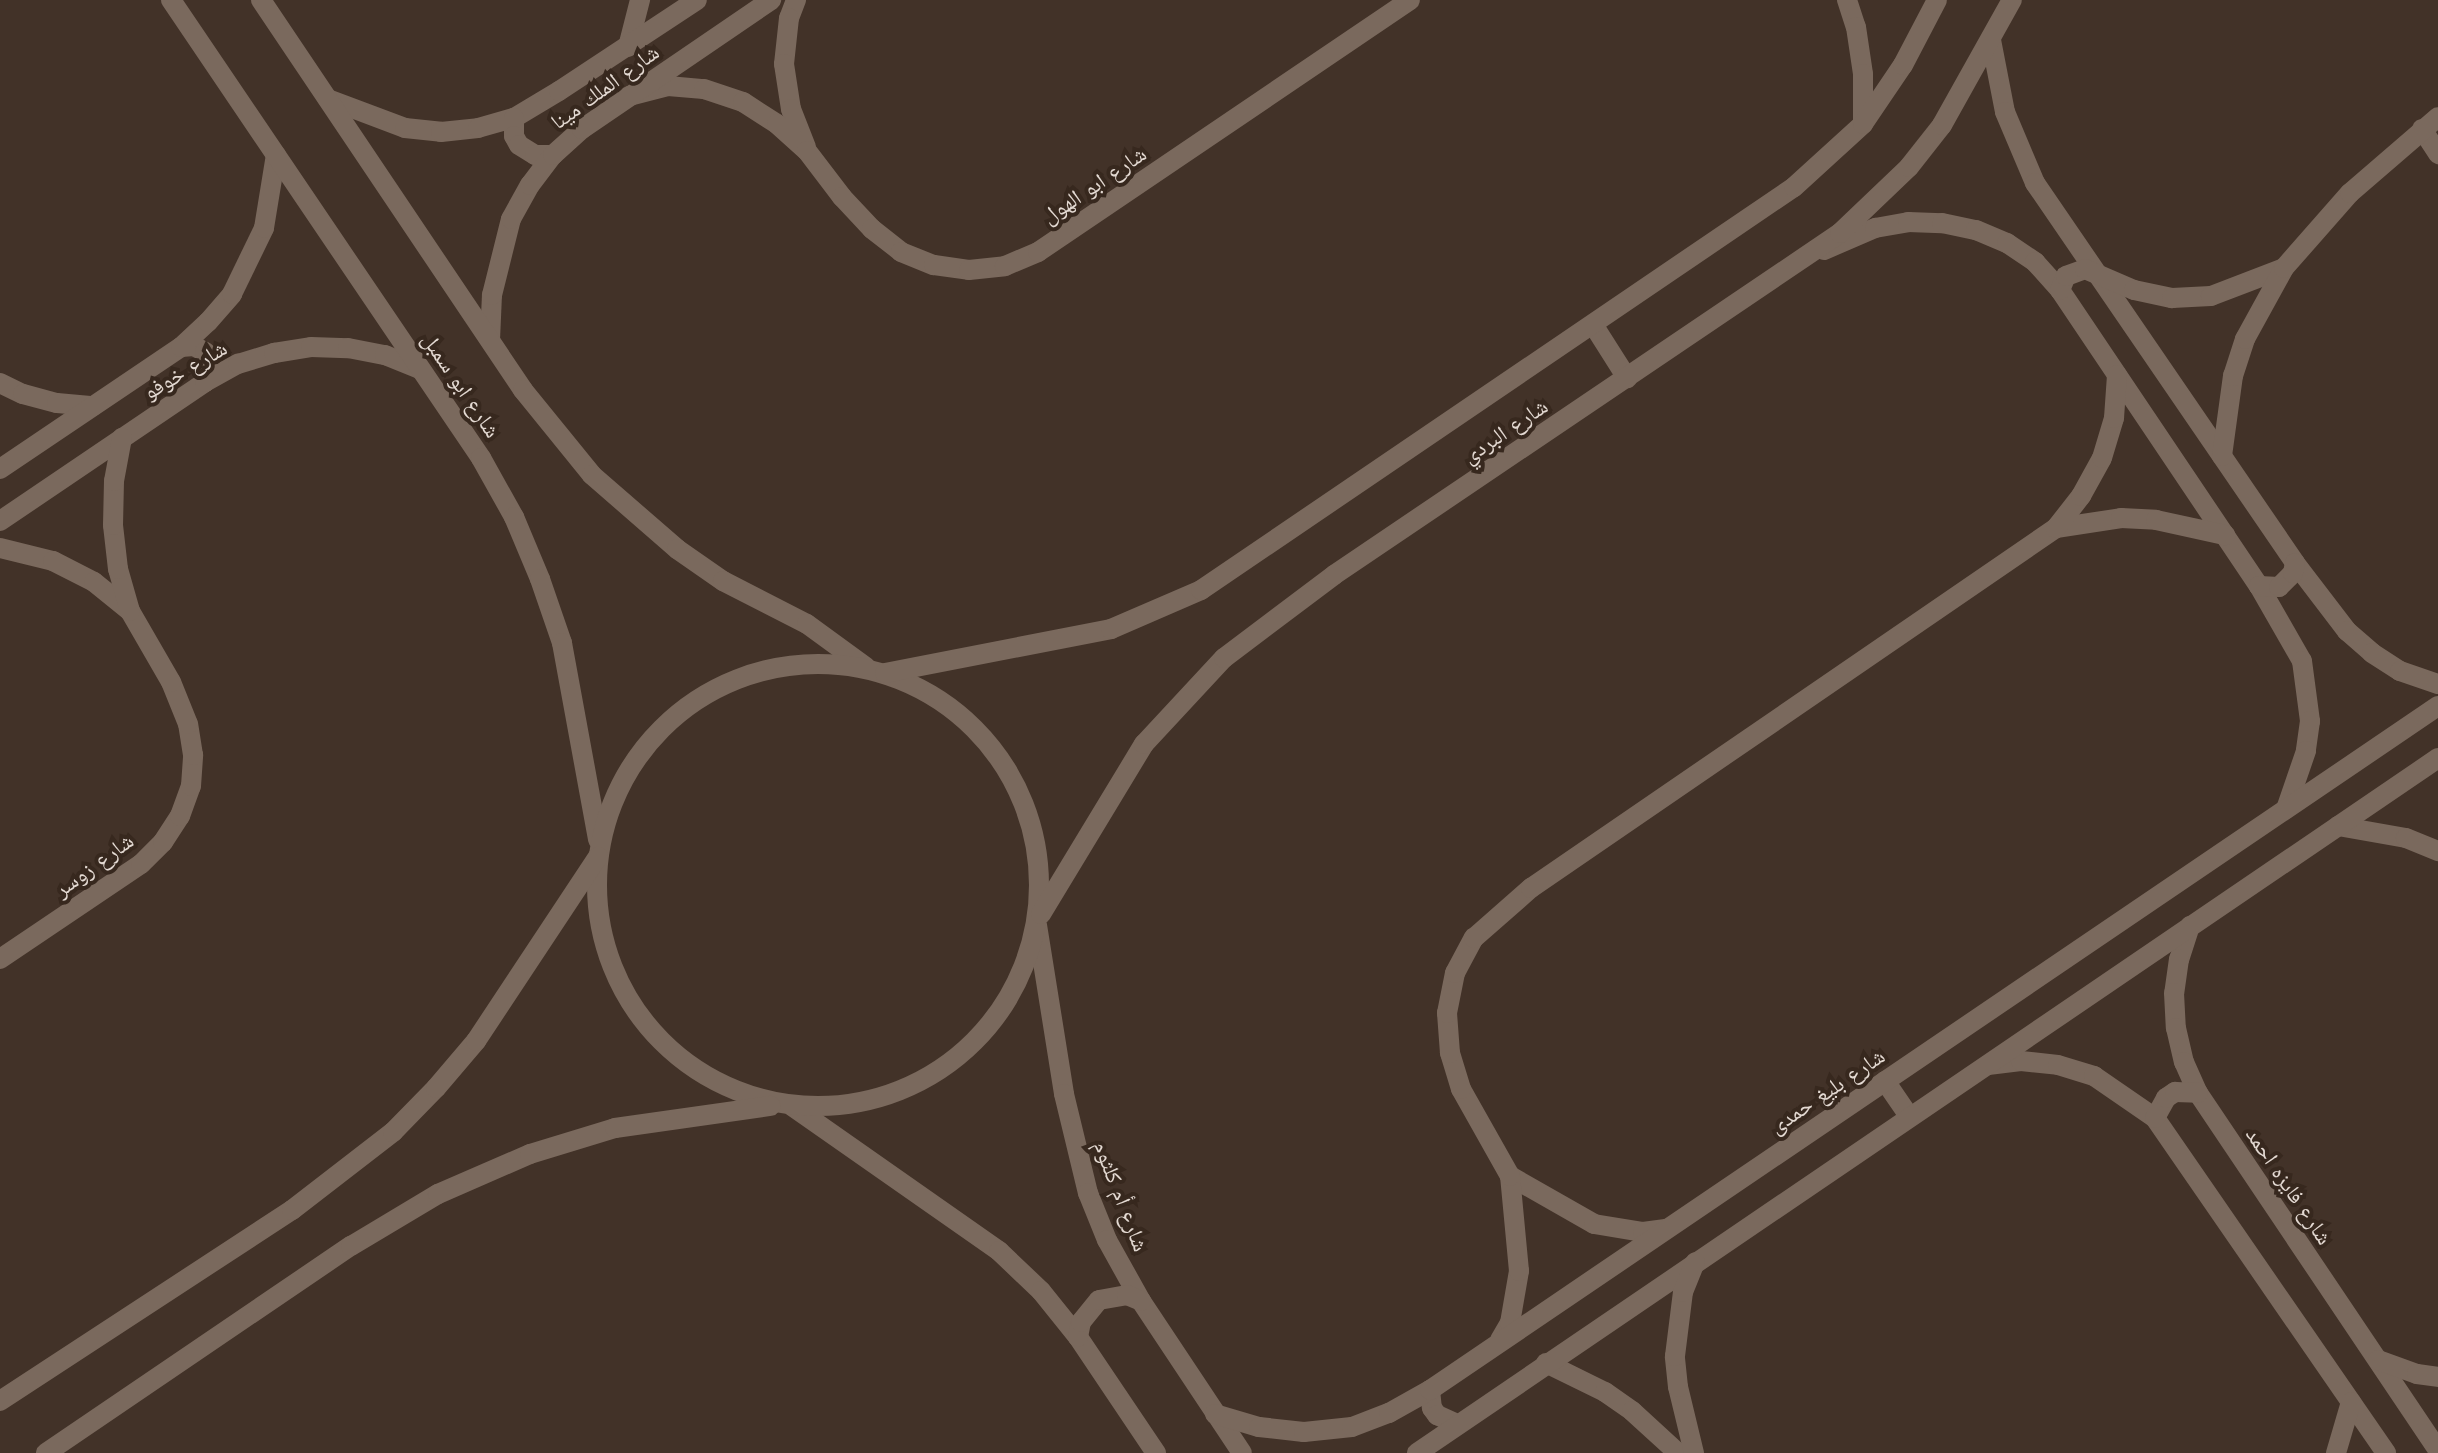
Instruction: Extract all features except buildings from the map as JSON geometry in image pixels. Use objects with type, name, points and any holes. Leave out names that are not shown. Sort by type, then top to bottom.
[{"type":"street","name":"شارع ابو سمبل","points":[[171,0],[481,458],[514,517],[562,643],[598,852]]},
{"type":"street","points":[[46,1453],[362,1239],[483,1172],[615,1128],[786,1105],[834,1106],[875,1100],[915,1085],[950,1063],[982,1036],[1007,1003],[1026,965],[1038,921],[1040,865],[1030,814],[1007,767],[964,718],[932,694],[877,671],[807,624],[723,581],[632,514],[558,437],[261,0]]},
{"type":"street","points":[[628,47],[640,0]]},
{"type":"street","name":"شارع الملك مينا","points":[[328,99],[405,128],[441,132],[478,128],[514,118],[697,0]]},
{"type":"street","name":"شارع الملك مينا","points":[[490,340],[492,295],[499,255],[511,219],[530,185],[553,155],[582,129],[771,0]]},
{"type":"street","name":"شارع ابو الهول","points":[[796,0],[789,18],[784,64],[791,109],[807,151]]},
{"type":"street","name":"شارع ابو الهول","points":[[629,96],[668,86],[704,89],[743,102],[777,124],[807,151],[842,197],[872,229],[901,252],[934,265],[957,269],[1005,266],[1038,252],[1410,0]]},
{"type":"street","points":[[1847,0],[1856,27],[1863,74],[1863,124]]},
{"type":"street","name":"شارع البردي","points":[[877,671],[1062,641],[1111,629],[1201,590],[1594,326],[1794,187],[1863,124],[1903,65],[1937,0]]},
{"type":"street","name":"شارع البردي","points":[[1038,921],[1144,744],[1224,658],[1334,575],[1805,258],[1873,205],[1909,167],[1942,125],[2012,0]]},
{"type":"street","points":[[1991,40],[2005,112],[2018,149],[2035,183],[2295,563],[2347,631],[2372,653],[2400,671],[2438,684]]},
{"type":"street","points":[[514,118],[514,136],[519,145],[535,155],[553,155]]},
{"type":"street","points":[[2222,456],[2233,376],[2245,339],[2284,268],[2350,193],[2430,123],[2438,154]]},
{"type":"street","name":"شارع خوفو","points":[[0,469],[181,347],[208,322],[232,294],[264,228],[276,155]]},
{"type":"street","points":[[1805,258],[1875,228],[1908,222],[1942,223],[1976,230],[2007,243],[2035,262],[2060,290],[2259,586],[2302,661],[2309,690],[2306,751],[2286,809]]},
{"type":"street","points":[[2060,290],[2066,276],[2078,269],[2099,274],[2134,290],[2172,298],[2211,296],[2284,268]]},
{"type":"street","points":[[1594,326],[1627,378]]},
{"type":"street","points":[[181,347],[194,346],[209,358],[211,371],[205,382]]},
{"type":"street","name":"شارع خوفو","points":[[0,521],[205,382],[238,364],[274,353],[311,347],[348,348],[385,355],[420,369]]},
{"type":"street","points":[[1498,1344],[1510,1323],[1519,1271],[1510,1176],[1461,1089],[1450,1053],[1447,1013],[1455,973],[1474,938],[1531,888],[2056,528],[2081,496],[2102,458],[2114,418],[2117,375]]},
{"type":"street","points":[[0,383],[23,394],[57,403],[93,406]]},
{"type":"street","name":"شارع زوسر","points":[[0,959],[141,864],[163,842],[180,816],[191,786],[193,755],[188,724],[171,682],[130,611],[118,569],[113,525],[114,481],[122,438]]},
{"type":"street","points":[[2056,528],[2086,521],[2145,519],[2191,525],[2225,535]]},
{"type":"street","name":"شارع زوسر","points":[[0,548],[53,561],[94,582],[130,611]]},
{"type":"street","points":[[2259,586],[2279,587],[2293,573],[2295,563]]},
{"type":"street","points":[[877,671],[818,663],[767,670],[719,687],[686,708],[640,753],[614,798],[598,852],[597,905],[606,953],[633,1007],[655,1036],[691,1068],[734,1091],[786,1105],[999,1251],[1041,1291],[1078,1337],[1156,1453]]},
{"type":"street","name":"شارع بليغ حمدى","points":[[1215,1414],[1259,1427],[1304,1432],[1352,1427],[1389,1413],[1430,1390],[2438,706]]},
{"type":"street","points":[[1417,1453],[1455,1423],[2438,758]]},
{"type":"street","points":[[2338,826],[2406,838],[2438,851]]},
{"type":"street","points":[[0,1401],[292,1210],[393,1132],[476,1041],[598,852]]},
{"type":"street","name":"شارع أم كلثوم","points":[[1038,921],[1074,1144],[1107,1240],[1141,1301],[1242,1453]]},
{"type":"street","name":"شارع فايزه احمد","points":[[2190,926],[2177,971],[2176,1028],[2184,1062],[2198,1093],[2438,1450]]},
{"type":"street","points":[[1984,1066],[2021,1061],[2070,1068],[2094,1076],[2155,1118],[2386,1453]]},
{"type":"street","points":[[1885,1081],[1909,1116]]},
{"type":"street","points":[[2155,1118],[2166,1098],[2175,1092],[2198,1093]]},
{"type":"street","points":[[1510,1176],[1594,1224],[1643,1232],[1668,1228]]},
{"type":"street","points":[[1694,1453],[1678,1387],[1675,1356],[1683,1292],[1695,1262]]},
{"type":"street","points":[[1078,1337],[1088,1310],[1099,1300],[1127,1295],[1141,1301]]},
{"type":"street","points":[[2378,1360],[2417,1374],[2438,1377]]},
{"type":"street","points":[[1546,1363],[1605,1392],[1632,1411],[1678,1453]]},
{"type":"street","points":[[1430,1390],[1432,1408],[1437,1415],[1455,1423]]},
{"type":"street","points":[[2336,1453],[2351,1402]]}]
